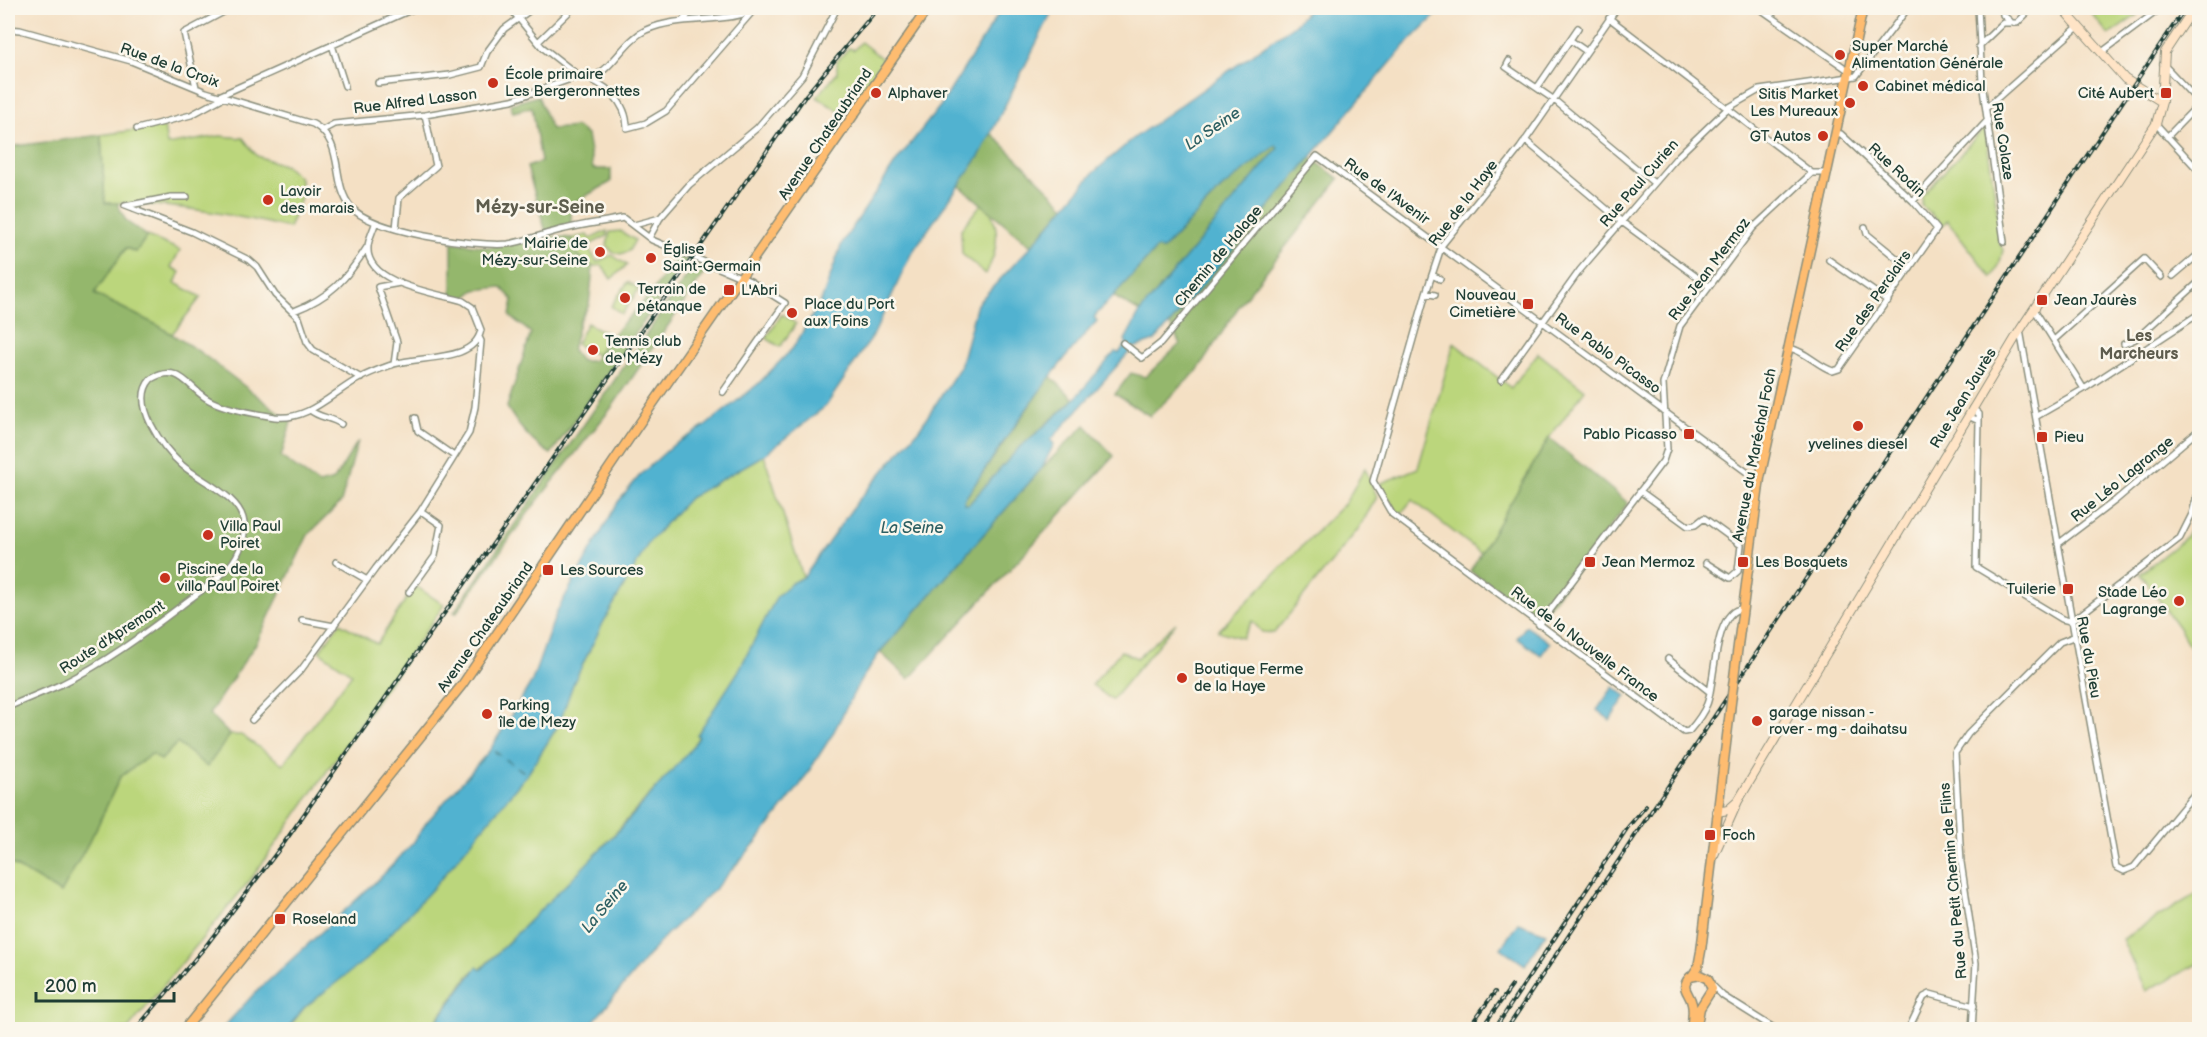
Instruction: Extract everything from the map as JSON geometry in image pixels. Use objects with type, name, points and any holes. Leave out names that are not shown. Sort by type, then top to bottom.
[{"type":"main road","name":"Avenue Chateaubriand","points":[[186,1029],[456,699],[928,8]]},
{"type":"main road","name":"Avenue du Maréchal Foch","points":[[1692,976],[1699,963],[1714,855],[1719,797],[1760,478],[1863,8]]},
{"type":"main road","points":[[2062,8],[2125,79],[2162,102]]},
{"type":"main road","name":"Rue Jean Jaurès","points":[[1714,855],[1738,801],[1970,412],[2020,330],[2156,124],[2162,102],[2163,64],[2166,50],[2197,8]]},
{"type":"main road","points":[[1719,797],[1729,803],[1738,801]]},
{"type":"main road","points":[[1717,815],[1728,810],[1738,801]]},
{"type":"main road","points":[[1717,815],[1731,817]]},
{"type":"main road","name":"Avenue du Maréchal Foch","points":[[1706,913],[1703,964],[1709,982]]},
{"type":"main road","points":[[1701,975],[1709,982],[1706,998],[1699,1010],[1693,1029],[1693,1009],[1685,987],[1692,976],[1701,975]]},
{"type":"main road","points":[[1690,999],[1697,1001],[1706,998]]},
{"type":"street","points":[[196,87],[184,33],[231,8]]},
{"type":"street","points":[[137,129],[190,115],[221,96],[415,8]]},
{"type":"street","points":[[510,8],[538,42],[579,75],[619,99],[627,114],[627,128],[646,123],[666,111],[752,12]]},
{"type":"street","points":[[378,83],[441,77],[481,67],[487,52],[504,29],[533,8]]},
{"type":"street","points":[[538,42],[573,8]]},
{"type":"street","points":[[685,18],[695,8]]},
{"type":"street","points":[[589,79],[597,75],[637,35],[649,29],[685,18],[729,18],[761,8]]},
{"type":"street","points":[[651,239],[660,218],[689,184],[757,128],[802,76],[837,8]]},
{"type":"street","name":"Rue de la Haye","points":[[1373,474],[1442,245],[1525,140],[1617,8]]},
{"type":"street","points":[[1759,8],[1847,74],[1859,74],[1908,8]]},
{"type":"street","name":"Rue Colaze","points":[[1978,8],[1979,46],[2004,242]]},
{"type":"street","points":[[2002,8],[2003,15],[2017,23],[2032,8]]},
{"type":"street","points":[[2102,52],[2162,8]]},
{"type":"street","points":[[1609,18],[1812,173],[1827,172]]},
{"type":"street","points":[[1979,46],[2003,23],[2010,21]]},
{"type":"street","points":[[1986,108],[2079,26]]},
{"type":"street","points":[[1537,88],[1578,28]]},
{"type":"street","name":"Rue de la Croix","points":[[8,29],[20,30],[131,61],[221,96],[303,120],[322,130]]},
{"type":"street","points":[[1569,40],[1586,51]]},
{"type":"street","points":[[332,45],[345,86]]},
{"type":"street","points":[[1509,61],[1506,67],[1553,99],[1654,183]]},
{"type":"street","points":[[2163,64],[2198,101],[2198,105],[2167,137]]},
{"type":"street","name":"Rue Paul Curien","points":[[1502,380],[1580,270],[1680,153],[1728,108],[1758,90],[1847,74]]},
{"type":"street","name":"Rue Alfred Lasson","points":[[322,130],[334,124],[425,115],[512,100],[579,75]]},
{"type":"street","points":[[396,230],[399,198],[436,166],[425,115]]},
{"type":"street","points":[[1914,201],[1988,120]]},
{"type":"street","points":[[2156,124],[2199,172]]},
{"type":"street","points":[[322,130],[335,149],[342,189],[349,204],[375,224],[396,230],[488,245],[510,243],[566,228],[623,218],[651,239],[743,279],[785,303],[723,392]]},
{"type":"street","name":"Rue Rodin","points":[[1836,133],[1841,134],[1914,201],[1937,229]]},
{"type":"street","points":[[1525,140],[1622,222],[1709,286]]},
{"type":"street","name":"Rue de l'Avenir","points":[[1317,156],[1442,245]]},
{"type":"street","name":"Chemin de Halage","points":[[1123,343],[1142,358],[1161,343],[1317,156]]},
{"type":"street","name":"Rue Jean Mermoz","points":[[1539,625],[1663,461],[1667,449],[1662,397],[1664,376],[1677,332],[1753,228],[1812,173]]},
{"type":"street","points":[[188,197],[171,197],[124,206],[192,232],[249,260],[264,276],[274,295],[294,311],[313,350],[361,378]]},
{"type":"street","points":[[634,225],[660,218]]},
{"type":"street","points":[[294,311],[313,304],[336,289],[368,246],[375,224]]},
{"type":"street","points":[[1865,227],[1867,234],[1910,269]]},
{"type":"street","name":"Rue des Perclairs","points":[[1789,348],[1799,350],[1833,372],[1839,369],[1937,229]]},
{"type":"street","name":"Rue Pablo Picasso","points":[[1442,245],[1752,476],[1760,478]]},
{"type":"street","points":[[252,720],[301,670],[421,511],[469,433],[475,407],[481,341],[479,337],[481,330],[472,307],[463,301],[400,283],[378,271],[370,261],[368,246]]},
{"type":"street","points":[[2173,276],[2199,253]]},
{"type":"street","points":[[2054,340],[2144,259],[2161,277]]},
{"type":"street","points":[[1829,260],[1888,301]]},
{"type":"street","points":[[1432,276],[1440,279]]},
{"type":"street","points":[[2124,344],[2137,338],[2199,281]]},
{"type":"street","points":[[394,364],[397,342],[378,287],[400,283]]},
{"type":"street","points":[[1426,293],[1435,295]]},
{"type":"street","points":[[2034,309],[2084,389]]},
{"type":"street","points":[[2037,416],[2084,389],[2199,314]]},
{"type":"street","name":"Rue du Pieu","points":[[2020,330],[2115,867],[2124,871],[2133,867],[2199,787]]},
{"type":"street","name":"Route d'Apremont","points":[[8,707],[63,684],[95,666],[158,624],[225,572],[242,544],[244,521],[238,510],[228,498],[183,466],[150,420],[144,405],[143,394],[151,379],[168,373],[179,376],[212,402],[276,417],[292,417],[310,410],[361,378],[394,364],[420,358],[460,354],[474,345],[479,337]]},
{"type":"street","points":[[1503,364],[1510,369]]},
{"type":"street","points":[[310,410],[317,416],[335,420],[341,424]]},
{"type":"street","points":[[1970,412],[1979,421],[1976,567],[2055,615],[2070,621],[2180,538],[2192,514],[2199,483]]},
{"type":"street","points":[[416,418],[418,431],[454,456]]},
{"type":"street","name":"Rue Léo Lagrange","points":[[2058,544],[2198,434]]},
{"type":"street","name":"Rue de la Nouvelle France","points":[[1373,474],[1377,492],[1392,514],[1684,732],[1689,731],[1700,717],[1710,692],[1722,630],[1733,612],[1742,609]]},
{"type":"street","points":[[1640,491],[1688,525],[1695,525],[1704,518],[1741,545],[1738,571],[1730,578],[1706,563]]},
{"type":"street","points":[[409,592],[435,556],[441,525],[421,511]]},
{"type":"street","points":[[336,562],[367,580]]},
{"type":"street","points":[[302,620],[334,626]]},
{"type":"street","name":"Rue du Petit Chemin de Flins","points":[[1972,1029],[1976,963],[1959,847],[1956,748],[2060,642],[2073,637]]},
{"type":"street","points":[[1668,659],[1710,692]]},
{"type":"street","points":[[1709,982],[1723,996],[1777,1029]]},
{"type":"street","points":[[1908,1029],[1924,998],[1930,994],[1974,1006]]},
{"type":"street","points":[[1706,998],[1723,996]]},
{"type":"green space","points":[[2087,8],[2132,8],[2137,15],[2109,35]]},
{"type":"green space","points":[[861,42],[885,61],[843,114],[817,97],[837,73],[837,61],[849,48],[854,50]]},
{"type":"green space","points":[[538,96],[551,129],[577,127],[587,135],[593,169],[611,169],[611,182],[571,204],[571,224],[546,232],[527,167],[541,162],[532,107],[513,112],[510,104]]},
{"type":"green space","points":[[164,126],[167,145],[220,136],[243,138],[257,156],[286,166],[300,178],[301,198],[289,228],[198,210],[105,203],[101,135]]},
{"type":"green space","points":[[1985,127],[2001,238],[1998,240],[2003,250],[1999,266],[1992,278],[1947,220],[1943,225],[1922,206],[1922,196]]},
{"type":"green space","points":[[991,133],[1065,206],[1031,246],[959,185]]},
{"type":"green space","points":[[101,135],[105,203],[117,203],[126,221],[147,236],[136,252],[126,248],[94,294],[159,326],[200,352],[291,422],[281,457],[319,484],[334,480],[358,441],[341,502],[308,535],[257,642],[209,714],[230,735],[207,767],[177,743],[161,760],[152,754],[120,777],[97,827],[61,893],[8,862],[8,147]]},
{"type":"green space","points":[[1275,144],[1278,148],[1140,312],[1113,296],[1157,248],[1162,250],[1221,189]]},
{"type":"green space","points":[[1310,157],[1339,179],[1241,303],[1198,370],[1150,416],[1115,394],[1131,373],[1145,377],[1180,344],[1170,324]]},
{"type":"green space","points":[[983,202],[996,228],[996,247],[985,274],[962,254],[961,229]]},
{"type":"green space","points":[[607,231],[607,236],[587,246],[597,262],[612,255],[627,265],[611,279],[602,265],[593,267],[578,255],[572,238],[587,235],[590,239]]},
{"type":"green space","points":[[620,231],[635,240],[629,251],[621,254],[612,252],[607,245],[610,232]]},
{"type":"green space","points":[[147,236],[180,250],[171,267],[180,272],[175,283],[201,297],[172,334],[94,293],[126,248],[136,252]]},
{"type":"green space","points":[[547,236],[572,238],[578,255],[593,267],[589,305],[579,322],[572,350],[581,361],[593,361],[613,334],[649,296],[678,255],[687,260],[551,454],[526,434],[507,407],[531,333],[510,316],[513,300],[501,287],[475,290],[464,299],[452,295],[452,242],[488,247]]},
{"type":"green space","points":[[695,264],[707,269],[612,407],[531,509],[456,613],[454,612]]},
{"type":"green space","name":"Terrain de pétanque","points":[[628,282],[639,289],[622,314],[611,306]]},
{"type":"green space","points":[[782,314],[796,324],[780,347],[766,338]]},
{"type":"green space","points":[[587,323],[608,334],[597,355],[576,344]]},
{"type":"green space","points":[[1454,343],[1511,388],[1538,353],[1585,390],[1549,438],[1481,553],[1412,500],[1400,515],[1379,484],[1418,468]]},
{"type":"green space","points":[[1050,376],[1074,399],[1018,449],[969,504],[965,504],[964,500]]},
{"type":"green space","points":[[1085,425],[1114,456],[909,679],[880,652],[1042,468]]},
{"type":"green space","points":[[1549,438],[1628,503],[1539,619],[1470,571]]},
{"type":"green space","points":[[764,455],[803,577],[777,596],[738,672],[688,754],[567,884],[480,970],[477,968],[469,975],[430,1029],[287,1030],[304,1008],[434,887],[529,772],[559,724],[573,684],[603,623],[649,542],[689,498]]},
{"type":"green space","points":[[1365,468],[1377,497],[1359,528],[1274,633],[1262,632],[1252,621],[1242,638],[1218,631],[1346,502]]},
{"type":"green space","name":"Stade Léo Lagrange","points":[[2199,505],[2200,663],[2179,628],[2140,574],[2186,537]]},
{"type":"green space","points":[[417,587],[444,605],[251,879],[128,1029],[14,1030],[8,1024],[8,862],[61,893],[97,827],[120,777],[152,754],[161,760],[177,743],[207,766],[230,735],[241,735],[283,764],[352,674],[319,651],[340,623],[377,644],[410,593]]},
{"type":"green space","points":[[1176,623],[1112,700],[1092,685],[1121,651],[1137,658]]},
{"type":"green space","points":[[2199,892],[2199,963],[2146,991],[2122,939]]},
{"type":"water","points":[[1002,8],[1054,8],[980,155],[911,254],[874,334],[826,406],[764,455],[689,498],[649,542],[603,623],[573,684],[559,724],[529,772],[434,887],[369,957],[304,1008],[287,1029],[222,1029],[252,996],[383,875],[413,843],[426,823],[490,750],[532,681],[557,611],[618,502],[641,474],[672,446],[704,427],[758,384],[793,348],[822,299],[842,243],[896,162],[941,105]]},
{"type":"water","name":"La Seine","points":[[1310,8],[1443,8],[1404,47],[1170,324],[1154,341],[1133,348],[1051,440],[1054,444],[1042,468],[880,652],[859,683],[832,735],[800,785],[758,840],[713,891],[665,936],[587,1029],[430,1030],[477,967],[481,970],[594,856],[690,751],[699,737],[697,735],[738,672],[777,596],[792,583],[804,577],[856,503],[920,428],[960,367],[977,304],[1034,243],[1094,172],[1134,138],[1294,25]],"holes":[[[1276,145],[1278,148],[1140,312],[1125,340],[1127,343],[1119,353],[1115,352],[1070,404],[1018,449],[969,504],[965,504],[964,500],[1027,408],[1097,321],[1094,317],[1157,248],[1162,250],[1221,189]]]},
{"type":"water","points":[[1526,626],[1550,643],[1541,655],[1517,638]]},
{"type":"water","points":[[1613,687],[1626,696],[1610,720],[1597,710]]},
{"type":"water","points":[[1518,923],[1546,933],[1525,965],[1501,948]]},
{"type":"ferry route","points":[[494,751],[524,772]]},
{"type":"railway","points":[[135,1030],[205,947],[284,843],[806,95],[878,8]]},
{"type":"railway","points":[[1506,1030],[2185,8]]},
{"type":"railway","points":[[1494,1030],[1628,827],[1646,806]]},
{"type":"railway","points":[[1480,1030],[1512,986]]},
{"type":"railway","points":[[1467,1030],[1495,992]]},
{"type":"place","name":"Super Marché Alimentation Générale","points":[[1840,55]]},
{"type":"place","name":"École primaire Les Bergeronnettes","points":[[493,83]]},
{"type":"place","name":"Cabinet médical","points":[[1863,86]]},
{"type":"place","name":"Alphaver","points":[[876,93]]},
{"type":"place","name":"Cité Aubert","points":[[2166,93]]},
{"type":"place","name":"Sitis Market Les Mureaux","points":[[1850,103]]},
{"type":"place","name":"GT Autos","points":[[1823,136]]},
{"type":"place","name":"Lavoir des marais","points":[[268,200]]},
{"type":"place","name":"Mairie de Mézy-sur-Seine","points":[[600,252]]},
{"type":"place","name":"Église Saint-Germain","points":[[651,258]]},
{"type":"place","name":"L'Abri","points":[[729,290]]},
{"type":"place","name":"Terrain de pétanque","points":[[625,298]]},
{"type":"place","name":"Jean Jaurès","points":[[2042,300]]},
{"type":"place","name":"Nouveau Cimetière","points":[[1528,304]]},
{"type":"place","name":"Place du Port aux Foins","points":[[792,313]]},
{"type":"place","name":"Tennis club de Mézy","points":[[593,350]]},
{"type":"place","name":"yvelines diesel","points":[[1858,426]]},
{"type":"place","name":"Pablo Picasso","points":[[1689,434]]},
{"type":"place","name":"Pieu","points":[[2042,437]]},
{"type":"place","name":"Villa Paul Poiret","points":[[208,535]]},
{"type":"place","name":"Jean Mermoz","points":[[1590,562]]},
{"type":"place","name":"Les Bosquets","points":[[1743,562]]},
{"type":"place","name":"Les Sources","points":[[548,570]]},
{"type":"place","name":"Piscine de la villa Paul Poiret","points":[[165,578]]},
{"type":"place","name":"Tuilerie","points":[[2068,589]]},
{"type":"place","name":"Stade Léo Lagrange","points":[[2179,601]]},
{"type":"place","name":"Boutique Ferme de la Haye","points":[[1182,678]]},
{"type":"place","name":"Parking île de Mezy","points":[[487,714]]},
{"type":"place","name":"garage nissan - rover - mg - daihatsu","points":[[1757,721]]},
{"type":"place","name":"Foch","points":[[1710,835]]},
{"type":"place","name":"Roseland","points":[[280,919]]},
{"type":"district","name":"Mézy-sur-Seine","points":[[540,207]]},
{"type":"district","name":"Les Marcheurs","points":[[2139,344]]}]
